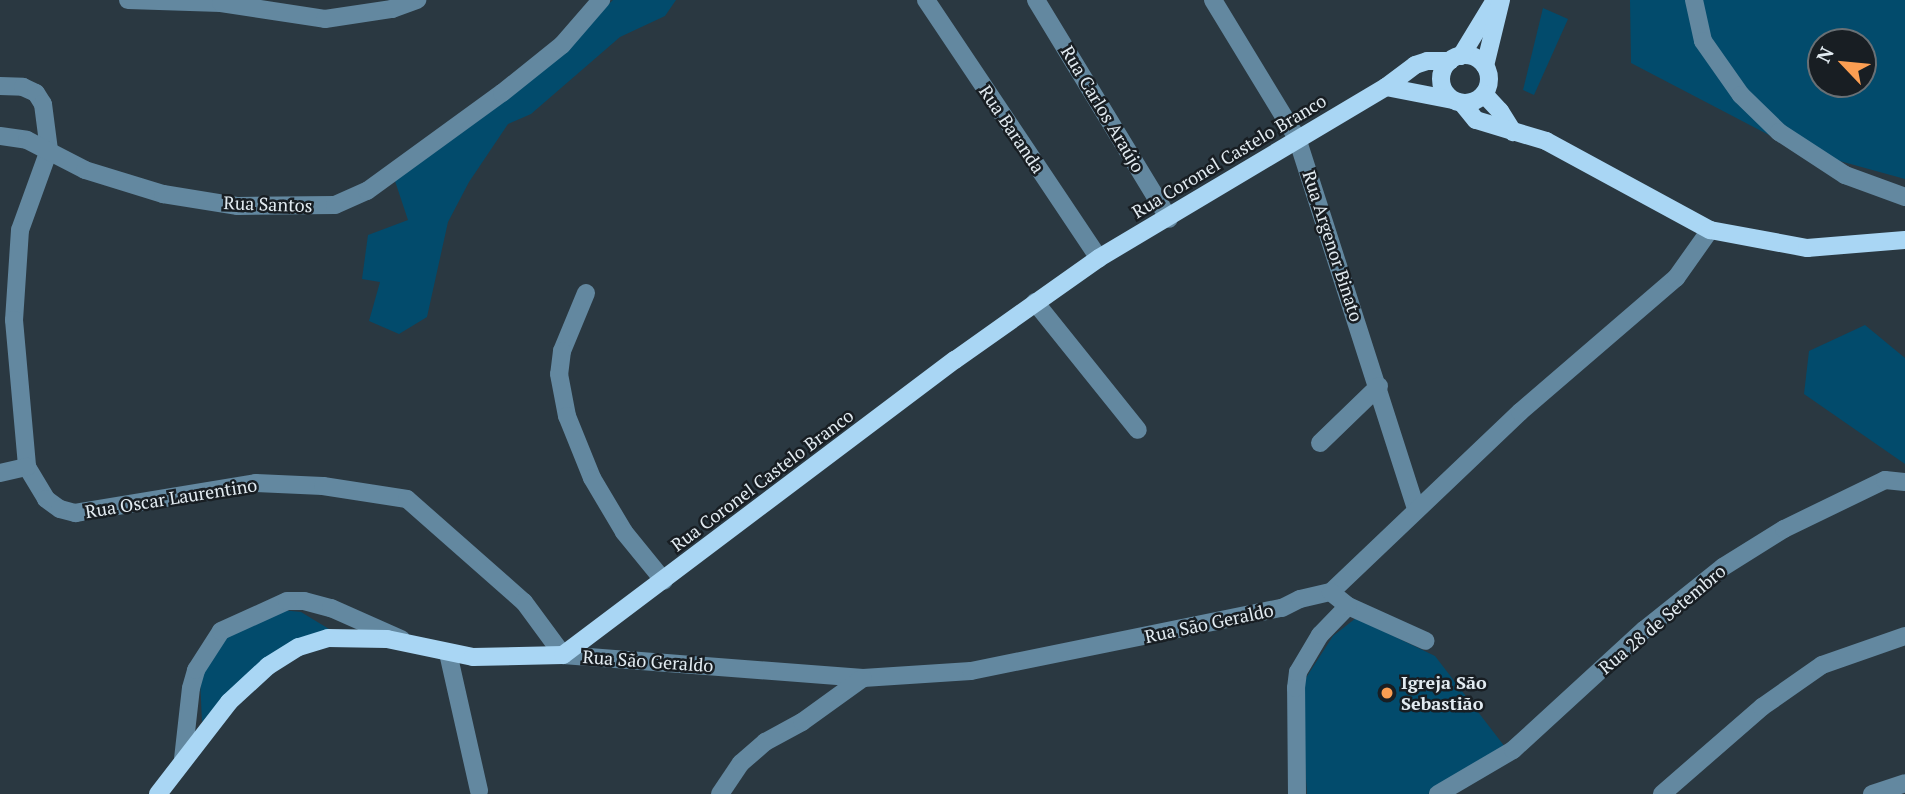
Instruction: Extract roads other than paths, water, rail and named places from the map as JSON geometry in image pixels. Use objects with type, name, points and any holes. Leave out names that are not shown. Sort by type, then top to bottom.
[{"type":"main road","points":[[1495,0],[1441,79],[1444,91],[1476,120],[1546,141],[1710,230],[1807,248],[1905,240]]},
{"type":"main road","points":[[1387,87],[1457,102],[1474,102],[1484,94],[1489,83],[1485,66],[1501,0]]},
{"type":"main road","name":"Rua Coronel Castelo Branco","points":[[563,655],[1035,302],[1099,258],[1169,219],[1297,138],[1387,87],[1415,65],[1455,58]]},
{"type":"main road","points":[[1455,58],[1479,59],[1485,66]]},
{"type":"main road","points":[[1484,94],[1500,111],[1513,132]]},
{"type":"main road","points":[[158,794],[183,758],[229,702],[268,666],[299,648],[328,638],[387,639],[473,657],[563,655]]},
{"type":"street","points":[[128,0],[221,3],[325,19],[392,9],[417,0]]},
{"type":"street","name":"Rua Santos","points":[[0,136],[27,140],[85,170],[163,194],[237,206],[335,205],[367,191],[502,93],[562,45],[601,0]]},
{"type":"street","name":"Rua Baranda","points":[[926,0],[1099,258]]},
{"type":"street","name":"Rua Carlos Araújo","points":[[1036,0],[1169,219]]},
{"type":"street","name":"Rua Argenor Binato","points":[[1213,0],[1297,138],[1379,386],[1416,509]]},
{"type":"street","points":[[1694,0],[1703,41],[1741,95],[1779,132],[1845,175],[1905,197]]},
{"type":"street","name":"Rua Oscar Laurentino","points":[[0,86],[23,87],[36,93],[43,104],[49,150],[20,230],[14,320],[27,467],[46,499],[60,509],[75,513],[257,483],[323,486],[407,499],[524,601],[563,655]]},
{"type":"street","points":[[1426,640],[1348,606],[1331,592],[1520,412],[1676,278],[1710,230]]},
{"type":"street","points":[[586,293],[562,351],[559,374],[567,416],[592,478],[624,532],[664,581]]},
{"type":"street","points":[[1035,302],[1138,430]]},
{"type":"street","points":[[1320,443],[1379,386]]},
{"type":"street","points":[[0,472],[27,467]]},
{"type":"street","name":"Rua 28 de Setembro","points":[[1438,794],[1513,750],[1644,630],[1723,567],[1784,529],[1885,480],[1905,482]]},
{"type":"street","name":"Rua São Geraldo","points":[[563,655],[863,678],[971,671],[1282,608],[1300,599],[1331,592]]},
{"type":"street","points":[[183,758],[191,688],[196,670],[221,631],[287,601],[304,601],[331,608],[412,644]]},
{"type":"street","points":[[1297,794],[1294,714],[1298,672],[1320,635],[1348,606]]},
{"type":"street","points":[[1662,794],[1762,707],[1822,665],[1880,642],[1905,636]]},
{"type":"street","points":[[448,653],[479,791]]},
{"type":"street","points":[[720,794],[741,763],[765,742],[802,722],[863,678]]},
{"type":"street","points":[[1872,794],[1905,783]]},
{"type":"place","name":"Igreja São Sebastião","points":[[1387,693]]}]
